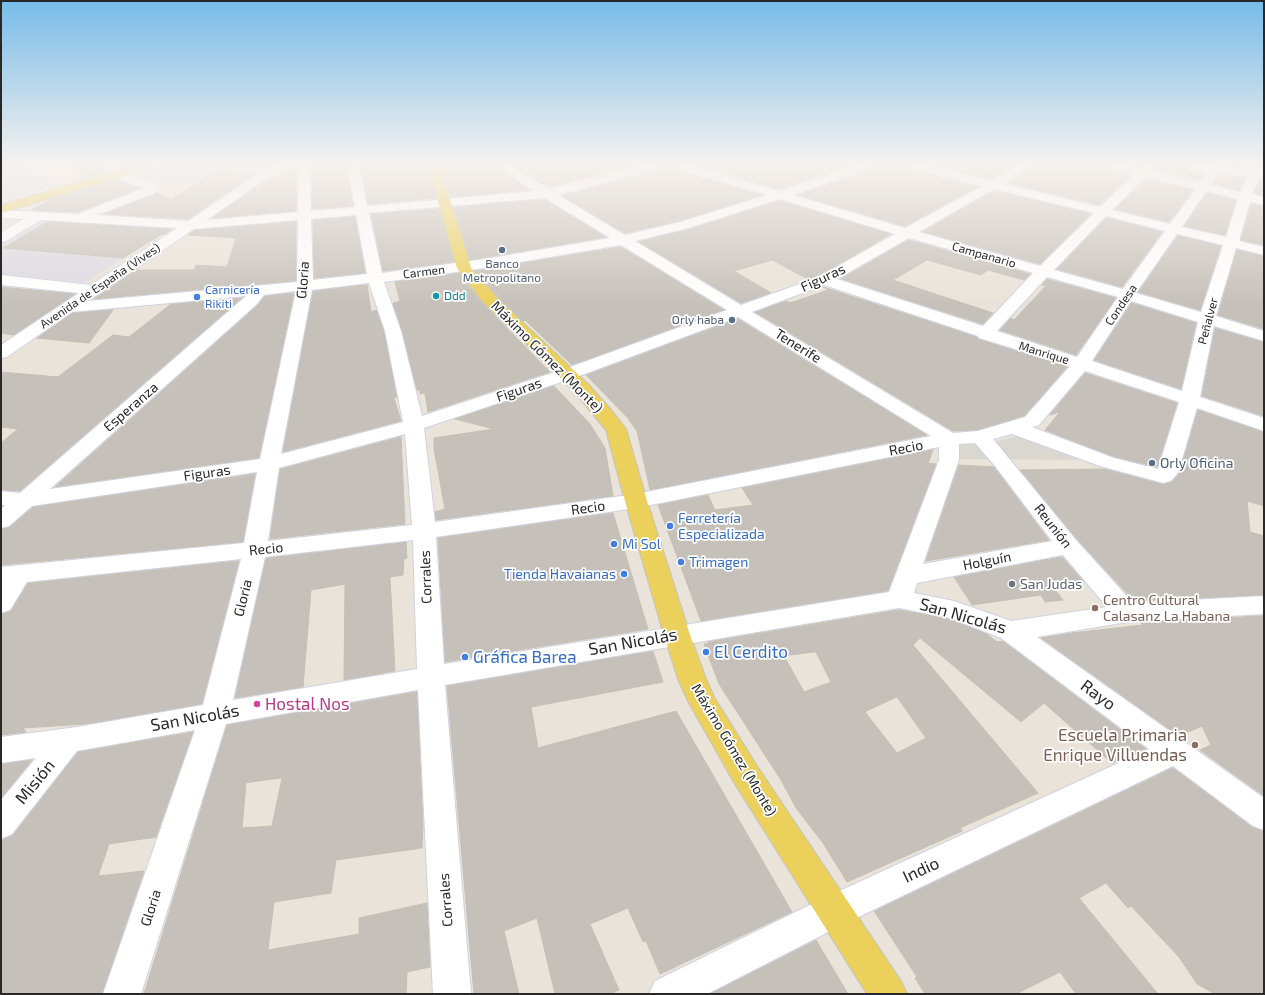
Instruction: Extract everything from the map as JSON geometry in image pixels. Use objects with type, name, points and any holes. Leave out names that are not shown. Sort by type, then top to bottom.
[{"type":"main road","name":"Máximo Gómez (Monte)","points":[[448,212],[464,268],[471,280],[491,302],[567,374],[616,430],[622,444],[636,501],[676,635],[692,679],[703,703],[746,775],[888,994]]},
{"type":"street","points":[[77,218],[92,212]]},
{"type":"street","name":"Avenida de España (Vives)","points":[[1,353],[211,212]]},
{"type":"street","points":[[1,214],[193,225],[334,212]]},
{"type":"street","name":"Corrales","points":[[362,212],[375,278],[393,331],[414,425],[424,531],[431,677],[452,994]]},
{"type":"street","name":"Tenerife","points":[[577,212],[949,439]]},
{"type":"street","name":"Carmen","points":[[67,308],[258,291],[464,268],[624,240],[699,222],[726,212]]},
{"type":"street","name":"Campanario","points":[[838,212],[906,234],[1127,295],[1264,336]]},
{"type":"street","name":"Figuras","points":[[1,498],[25,500],[268,464],[414,425],[567,374],[742,312],[824,280],[943,212]]},
{"type":"street","points":[[985,334],[1104,212]]},
{"type":"street","points":[[1106,212],[1264,251]]},
{"type":"street","name":"Condesa","points":[[1015,428],[1032,422],[1081,364],[1185,212]]},
{"type":"street","name":"Peñalver","points":[[1015,428],[1107,462],[1163,476],[1167,473],[1190,399],[1207,320],[1240,212]]},
{"type":"street","name":"Gloria","points":[[122,994],[215,714],[256,550],[268,464],[305,285],[305,215]]},
{"type":"street","points":[[1,238],[39,216]]},
{"type":"street","points":[[1,280],[95,290]]},
{"type":"street","name":"Manrique","points":[[824,280],[985,334],[1190,399],[1264,425]]},
{"type":"street","name":"Esperanza","points":[[1,521],[251,301],[258,291]]},
{"type":"street","name":"Recio","points":[[10,575],[424,531],[636,501],[949,439],[980,437],[1015,428]]},
{"type":"street","name":"Reunión","points":[[980,437],[1002,462],[1068,546],[1127,614]]},
{"type":"street","points":[[898,599],[949,460],[949,439]]},
{"type":"street","name":"Holguín","points":[[907,576],[1068,546]]},
{"type":"street","points":[[1,604],[10,575]]},
{"type":"street","name":"San Nicolás","points":[[1,750],[68,741],[215,714],[676,635],[898,599],[954,610],[1010,631],[1127,614],[1264,605]]},
{"type":"street","name":"Rayo","points":[[1010,631],[1264,816]]},
{"type":"street","name":"Misión","points":[[1,824],[68,741]]},
{"type":"street","name":"Indio","points":[[668,994],[834,911],[1175,750]]},
{"type":"shaded area","points":[[43,220],[169,229],[84,283],[1,274],[1,244]]},
{"type":"shaded area","points":[[1022,435],[1089,460],[953,459],[957,445],[985,444]]},
{"type":"building","points":[[108,212],[198,212],[188,219],[104,214]]},
{"type":"building","points":[[220,212],[279,212],[212,218]]},
{"type":"building","points":[[440,212],[454,262],[383,271],[371,214]]},
{"type":"building","points":[[456,212],[565,212],[606,237],[470,260]]},
{"type":"building","points":[[590,212],[707,212],[680,221],[625,233]]},
{"type":"building","points":[[743,212],[818,212],[891,234],[818,276],[808,279],[772,260],[734,271],[771,293],[741,303],[639,242]]},
{"type":"building","points":[[858,212],[930,212],[905,226]]},
{"type":"building","points":[[957,212],[1084,212],[1091,214],[1040,264],[923,232]]},
{"type":"building","points":[[1129,212],[1176,212],[1169,222]]},
{"type":"building","points":[[1193,212],[1232,212],[1225,235],[1184,226]]},
{"type":"building","points":[[1249,212],[1264,212],[1264,245],[1241,240]]},
{"type":"building","points":[[355,217],[365,273],[314,278],[313,220]]},
{"type":"building","points":[[1106,218],[1162,232],[1122,287],[1057,269]]},
{"type":"building","points":[[48,222],[172,229],[123,258],[4,248]]},
{"type":"building","points":[[296,222],[296,281],[94,299],[136,270],[194,270],[196,265],[227,267],[236,238],[188,235],[195,230]]},
{"type":"building","points":[[1178,236],[1221,246],[1200,310],[1138,292]]},
{"type":"building","points":[[909,240],[1030,274],[1024,280],[988,270],[981,275],[927,260],[893,280],[993,313],[983,324],[841,279]]},
{"type":"building","points":[[621,247],[724,310],[572,365],[525,320],[523,321],[502,301],[475,271]]},
{"type":"building","points":[[1237,250],[1264,256],[1264,329],[1218,315]]},
{"type":"building","points":[[459,273],[482,303],[550,372],[428,412],[425,393],[420,394],[420,390],[417,390],[402,331],[393,303],[400,301],[395,282]]},
{"type":"building","points":[[1047,279],[1116,298],[1076,355],[1000,330],[1011,318],[1014,320],[1046,286],[1042,285]]},
{"type":"building","points":[[367,285],[371,312],[376,310],[384,331],[397,397],[394,398],[401,421],[283,452],[313,291]]},
{"type":"building","points":[[1,287],[75,294],[14,335],[1,333]]},
{"type":"building","points":[[823,287],[1067,367],[1024,416],[978,430],[953,431],[755,312],[786,301],[790,303],[828,290]]},
{"type":"building","points":[[294,293],[259,458],[55,487],[258,305],[265,296]]},
{"type":"building","points":[[242,298],[20,491],[1,490],[1,443],[18,429],[1,427],[1,372],[58,377],[113,335],[129,337],[171,304]]},
{"type":"building","points":[[1132,303],[1196,323],[1181,389],[1094,360]]},
{"type":"building","points":[[113,310],[89,343],[37,338],[73,313]]},
{"type":"building","points":[[738,319],[927,435],[650,490],[637,431],[627,417],[586,375]]},
{"type":"building","points":[[1215,328],[1264,342],[1264,416],[1202,396]]},
{"type":"building","points":[[1085,373],[1177,403],[1157,467],[1114,457],[1045,430],[1060,412],[1050,415]]},
{"type":"building","points":[[554,386],[590,424],[605,448],[613,496],[436,520],[435,512],[445,509],[434,449],[434,438],[494,429],[455,419]]},
{"type":"building","points":[[1198,410],[1264,432],[1264,506],[1247,501],[1250,532],[1264,536],[1264,595],[1134,601],[1077,539],[1020,470],[1104,469],[1163,484],[1171,482],[1179,473]]},
{"type":"building","points":[[401,437],[405,524],[270,539],[280,469]]},
{"type":"building","points":[[933,450],[928,463],[936,464],[888,591],[701,621],[658,505],[708,495],[715,510],[753,505],[742,488]]},
{"type":"building","points":[[959,465],[994,467],[1049,540],[926,561]]},
{"type":"building","points":[[255,474],[243,542],[1,565],[1,529],[10,527],[33,507]]},
{"type":"building","points":[[613,513],[648,629],[445,662],[438,538]]},
{"type":"building","points":[[406,542],[407,558],[404,559],[403,575],[390,577],[395,671],[344,680],[345,584],[311,590],[303,687],[235,698],[266,558]]},
{"type":"building","name":"San Judas","points":[[1062,557],[1084,582],[1052,586],[1063,600],[1045,602],[1041,595],[972,605],[954,577]]},
{"type":"building","points":[[239,561],[202,704],[86,724],[23,728],[26,732],[1,735],[1,614],[11,611],[28,583]]},
{"type":"building","points":[[899,610],[950,619],[987,634],[997,642],[1003,641],[1146,749],[1112,763],[1044,703],[1021,722],[920,638],[913,645],[1038,793],[960,828],[962,831],[847,882],[823,843],[796,808],[781,780],[719,684],[704,644],[709,643],[708,642]],"holes":[[[816,652],[831,682],[804,692],[784,656]],[[897,697],[926,738],[897,753],[865,712]]]},
{"type":"building","points":[[1264,616],[1264,796],[1200,750],[1211,745],[1202,726],[1179,736],[1041,638],[1143,625],[1141,623]]},
{"type":"building","points":[[653,651],[663,682],[531,707],[538,748],[676,711],[792,912],[660,974],[646,941],[643,942],[628,908],[590,924],[619,990],[609,994],[555,994],[537,918],[504,931],[519,994],[474,994],[447,686]]},
{"type":"building","points":[[417,692],[423,826],[422,848],[336,860],[331,893],[274,902],[268,950],[359,934],[359,918],[427,903],[430,967],[407,972],[406,994],[144,994],[227,725]],"holes":[[[282,778],[272,826],[242,828],[246,783]]]},
{"type":"building","points":[[193,732],[156,837],[109,844],[98,876],[144,871],[102,994],[1,994],[1,840],[13,835],[78,752]]},
{"type":"building","points":[[32,760],[1,798],[1,764]]},
{"type":"building","points":[[1173,768],[1252,827],[1264,831],[1264,994],[1215,994],[1197,984],[1179,957],[1131,906],[1128,908],[1106,883],[1079,898],[1158,994],[1076,994],[1060,972],[1016,994],[925,994],[915,978],[917,977],[874,911]]},
{"type":"building","points":[[816,940],[848,994],[710,994]]},
{"type":"place","name":"Banco Metropolitano","points":[[502,250]]},
{"type":"place","name":"Ddd","points":[[436,296]]},
{"type":"place","name":"Carnicería Rikiti","points":[[197,297]]},
{"type":"place","name":"Orly haba","points":[[732,320]]},
{"type":"place","name":"Orly Oficina","points":[[1152,463]]},
{"type":"place","name":"Ferretería Especializada","points":[[670,526]]},
{"type":"place","name":"Mi Sol","points":[[614,544]]},
{"type":"place","name":"Trimagen","points":[[681,562]]},
{"type":"place","name":"Tienda Havaianas","points":[[624,574]]},
{"type":"place","name":"San Judas","points":[[1012,584]]},
{"type":"place","name":"Centro Cultural Calasanz La Habana","points":[[1095,608]]},
{"type":"place","name":"El Cerdito","points":[[706,652]]},
{"type":"place","name":"Gráfica Barea","points":[[465,657]]},
{"type":"place","name":"Hostal Nos","points":[[257,704]]},
{"type":"place","name":"Escuela Primaria Enrique Villuendas","points":[[1195,745]]}]
